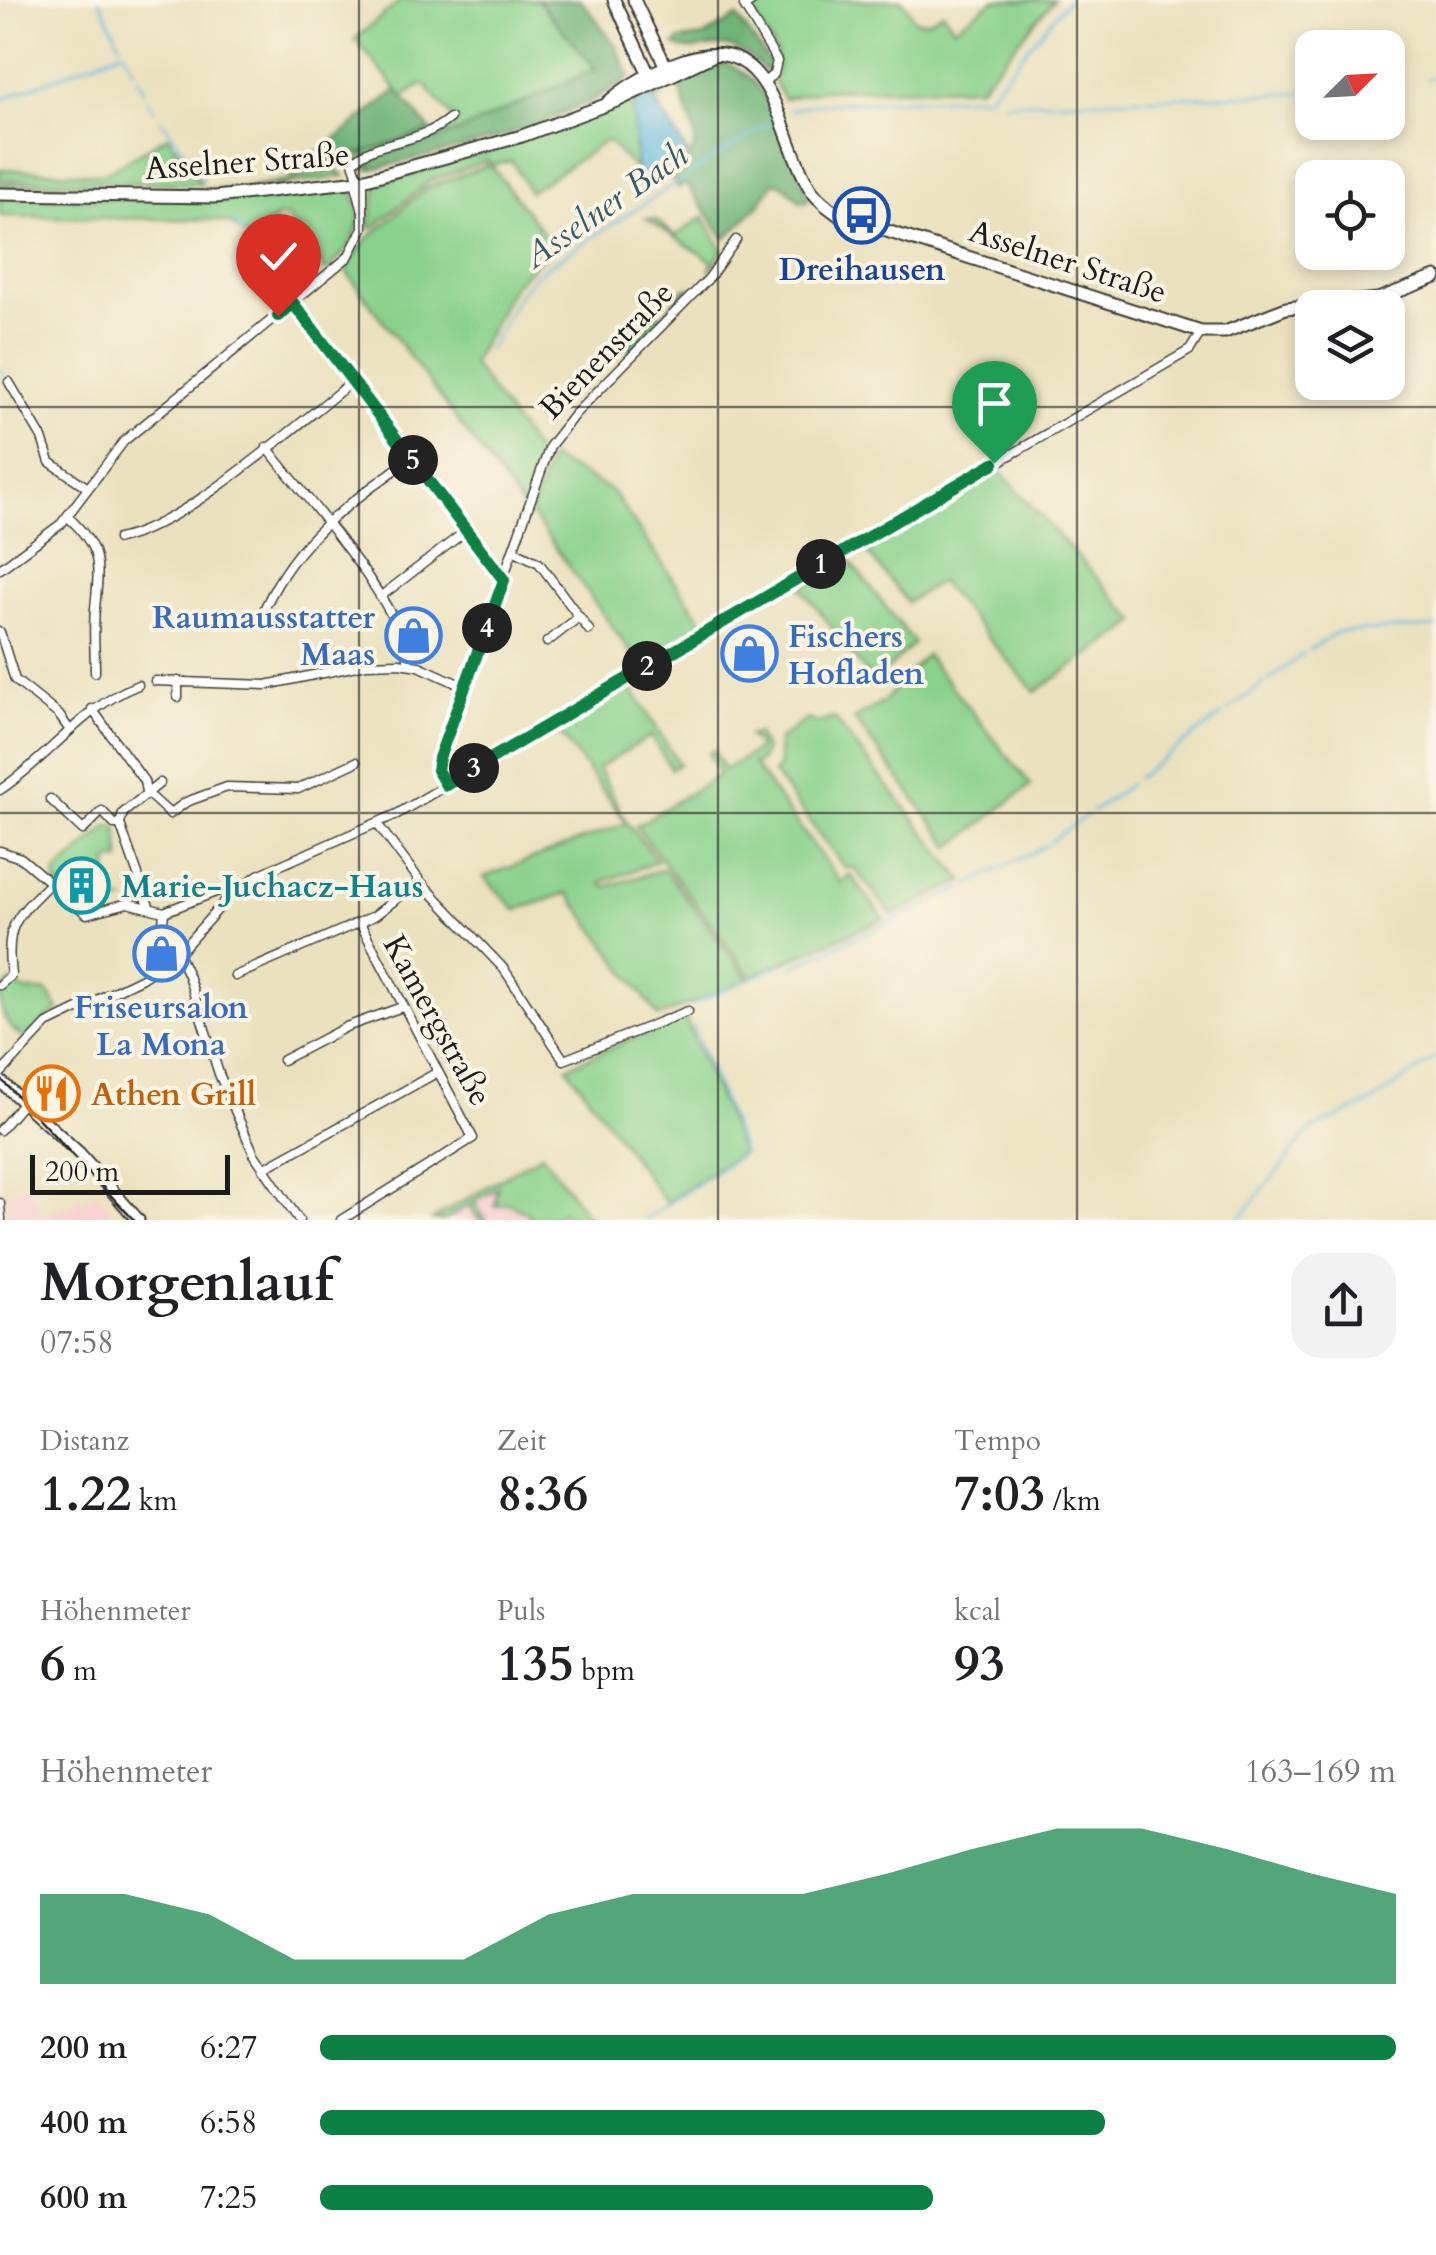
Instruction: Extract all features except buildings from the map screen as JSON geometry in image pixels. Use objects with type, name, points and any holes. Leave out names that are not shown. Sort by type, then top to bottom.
[{"type":"main road","points":[[614,0],[651,80]]},
{"type":"main road","points":[[634,0],[669,72]]},
{"type":"main road","name":"Asselner Straße","points":[[0,194],[216,197],[359,181],[475,152],[607,103],[713,54],[742,64],[764,82],[808,184],[840,216],[1201,332]]},
{"type":"main road","points":[[1201,332],[1224,332],[1286,308],[1390,296],[1436,277]]},
{"type":"main road","points":[[0,1077],[84,1158],[138,1220]]},
{"type":"street","points":[[754,0],[744,6],[777,60],[774,74],[764,82]]},
{"type":"street","points":[[0,569],[44,540],[68,516],[124,441],[348,256],[362,234],[364,216],[353,162],[362,153],[424,137],[450,118]]},
{"type":"street","name":"Bienenstraße","points":[[446,785],[437,764],[554,440],[709,278],[736,240]]},
{"type":"street","points":[[253,244],[293,303],[504,580]]},
{"type":"street","points":[[0,1077],[46,1024],[142,978],[178,954],[226,900],[258,875],[378,825],[1196,345],[1201,332]]},
{"type":"street","points":[[118,539],[179,514],[354,381]]},
{"type":"street","points":[[9,382],[42,438],[50,462],[88,488]]},
{"type":"street","points":[[267,447],[380,597],[403,640],[409,664]]},
{"type":"street","points":[[261,617],[310,536],[411,458]]},
{"type":"street","points":[[68,516],[92,542],[100,575],[94,613],[94,672]]},
{"type":"street","points":[[380,597],[467,530]]},
{"type":"street","points":[[515,550],[539,562],[589,630]]},
{"type":"street","points":[[547,642],[580,618]]},
{"type":"street","points":[[0,632],[15,680],[62,718],[69,730]]},
{"type":"street","points":[[155,681],[266,685],[366,664],[409,664],[465,687]]},
{"type":"street","points":[[178,682],[178,697]]},
{"type":"street","points":[[0,790],[40,762],[92,710],[138,685]]},
{"type":"street","points":[[92,710],[144,781],[146,792],[170,814],[186,802],[228,787],[298,789],[356,762]]},
{"type":"street","points":[[150,906],[120,824],[122,813],[160,784]]},
{"type":"street","points":[[50,799],[83,830],[102,812],[114,824],[120,824]]},
{"type":"street","points":[[378,825],[420,882],[504,969],[564,1060],[688,1011]]},
{"type":"street","points":[[0,851],[21,858],[87,914],[128,903],[164,912],[218,891]]},
{"type":"street","points":[[235,976],[360,923],[420,882]]},
{"type":"street","points":[[0,985],[11,975],[10,937],[15,917],[49,884]]},
{"type":"street","points":[[164,912],[162,923],[178,954],[219,1074],[262,1169],[299,1220]]},
{"type":"street","name":"Kamergstraße","points":[[341,1220],[472,1140],[360,923]]},
{"type":"street","points":[[283,1060],[346,1027],[402,1007]]},
{"type":"street","points":[[262,1169],[438,1072]]},
{"type":"street","points":[[0,1130],[24,1102]]},
{"type":"street","points":[[0,1203],[1,1220]]},
{"type":"shaded area","points":[[542,1154],[590,1220],[432,1220]]},
{"type":"shaded area","points":[[27,1184],[44,1217],[87,1197],[91,1203],[90,1196],[97,1192],[111,1212],[95,1220],[7,1220],[6,1195]]},
{"type":"green space","points":[[401,0],[537,0],[597,69],[589,77],[454,134],[376,155],[369,159],[372,169],[365,169],[359,159],[369,151],[452,128],[454,120],[424,84],[403,97],[355,39]]},
{"type":"green space","points":[[537,0],[581,0],[615,44],[630,76],[626,81],[535,125],[372,169],[369,158],[453,134],[596,69]]},
{"type":"green space","points":[[769,0],[902,0],[916,21],[928,21],[943,12],[954,28],[994,0],[1054,0],[979,87],[821,90],[784,99],[773,79],[777,71],[776,54],[752,12],[752,7]]},
{"type":"green space","points":[[737,17],[770,63],[766,73],[751,58],[726,46],[684,49],[674,45],[680,40],[703,37]]},
{"type":"green space","points":[[725,64],[755,84],[767,101],[788,142],[809,201],[801,202],[774,182],[760,204],[725,239],[690,189],[685,184],[678,188],[670,175],[685,163],[695,141],[680,81],[703,68]]},
{"type":"green space","points":[[397,90],[431,131],[288,177]]},
{"type":"green space","points":[[646,92],[661,98],[634,108],[636,170],[607,140],[529,192],[512,161],[491,165],[554,247],[514,284],[472,364],[542,460],[526,512],[345,270],[365,241],[426,188],[490,164],[488,160],[429,181],[373,228],[369,227],[377,184],[491,151]]},
{"type":"green space","points":[[168,136],[201,184],[0,180],[0,169],[104,174]]},
{"type":"green space","points":[[334,168],[344,176],[238,192],[0,190],[0,184],[211,190],[294,180]]},
{"type":"green space","points":[[344,189],[352,192],[357,204],[358,225],[350,245],[326,271],[287,216],[277,217],[251,241],[232,224],[217,220],[0,216],[0,197],[229,200]]},
{"type":"green space","points":[[703,217],[723,250],[709,271],[713,262],[647,219],[655,219],[675,236]]},
{"type":"green space","points":[[691,288],[691,293],[632,354],[621,332],[648,308],[662,317],[684,289]]},
{"type":"green space","points":[[550,458],[612,491],[706,626],[640,665],[531,514]]},
{"type":"green space","points":[[998,469],[1137,622],[1035,692],[940,582],[907,602],[864,548]]},
{"type":"green space","points":[[849,560],[914,643],[874,683],[801,587]]},
{"type":"green space","points":[[926,655],[1031,785],[951,847],[854,719],[883,702]]},
{"type":"green space","points":[[629,684],[679,764],[671,769],[651,736],[598,768],[628,824],[658,861],[602,882],[605,887],[664,869],[749,979],[659,1017],[568,893],[516,910],[484,877],[627,823],[555,727]]},
{"type":"green space","points":[[834,718],[963,881],[892,915],[854,868],[845,868],[773,773],[779,767],[778,740],[807,719],[818,723]]},
{"type":"green space","points":[[757,733],[765,749],[761,761],[753,764],[841,883],[850,874],[884,919],[751,976],[636,826],[719,775],[709,753],[714,750],[724,770],[756,751],[758,745],[748,736]]},
{"type":"green space","points":[[108,826],[117,826],[121,860],[111,860],[107,872],[93,878],[98,891],[94,893],[101,905],[125,900],[88,909],[56,882],[55,874]]},
{"type":"green space","points":[[12,982],[25,991],[47,991],[59,1009],[25,1038],[8,1024],[1,1006],[0,991]]},
{"type":"green space","points":[[684,1016],[742,1152],[666,1203],[567,1067]]},
{"type":"green space","points":[[542,1154],[590,1220],[570,1220],[563,1212],[552,1220],[531,1220],[528,1213],[508,1203],[495,1206],[498,1188],[474,1202],[486,1220],[479,1220],[469,1205],[445,1220],[432,1220]]},
{"type":"water","points":[[651,95],[688,154],[646,180],[636,170],[633,103]]},
{"type":"waterway","points":[[99,0],[121,45]]},
{"type":"waterway","points":[[790,110],[814,104],[988,96],[1068,0]]},
{"type":"waterway","points":[[0,100],[124,50]]},
{"type":"waterway","points":[[125,53],[134,70]]},
{"type":"waterway","name":"Asselner Bach","points":[[1427,79],[1436,76]]},
{"type":"waterway","points":[[138,78],[144,91]]},
{"type":"waterway","name":"Asselner Bach","points":[[1003,103],[1295,94]]},
{"type":"waterway","points":[[148,100],[154,110]]},
{"type":"waterway","points":[[161,119],[204,180]]},
{"type":"waterway","name":"Asselner Bach","points":[[488,350],[519,294],[537,273],[772,121]]},
{"type":"waterway","points":[[233,221],[244,236]]},
{"type":"waterway","points":[[0,368],[3,377]]},
{"type":"waterway","points":[[1309,650],[1337,632],[1436,627]]},
{"type":"waterway","points":[[1269,680],[1303,654]]},
{"type":"waterway","points":[[1227,711],[1264,683]]},
{"type":"waterway","points":[[1137,778],[1222,715]]},
{"type":"waterway","points":[[1092,812],[1130,784]]},
{"type":"waterway","points":[[1051,841],[1087,815]]},
{"type":"waterway","points":[[968,885],[1047,845]]},
{"type":"waterway","points":[[935,901],[962,888]]},
{"type":"waterway","points":[[793,966],[931,903]]},
{"type":"waterway","points":[[752,978],[785,963]]},
{"type":"waterway","points":[[736,985],[748,979]]},
{"type":"waterway","points":[[692,1005],[730,987]]},
{"type":"waterway","points":[[693,1027],[742,1149]]},
{"type":"waterway","points":[[1239,1220],[1310,1130],[1374,1101],[1436,1057]]},
{"type":"waterway","points":[[644,1220],[743,1153]]},
{"type":"tram line","points":[[0,1078],[134,1220]]},
{"type":"place","name":"Dreihausen","points":[[862,215]]},
{"type":"place","name":"Raumausstatter Maas","points":[[414,635]]},
{"type":"place","name":"Fischers Hofladen","points":[[749,654]]},
{"type":"place","name":"Marie-Juchacz-Haus","points":[[82,886]]},
{"type":"place","name":"Friseursalon La Mona","points":[[161,953]]},
{"type":"place","name":"Athen Grill","points":[[52,1094]]},
{"type":"route","points":[[278,316],[293,303],[504,580],[439,758],[437,770],[446,785],[994,463]]}]
